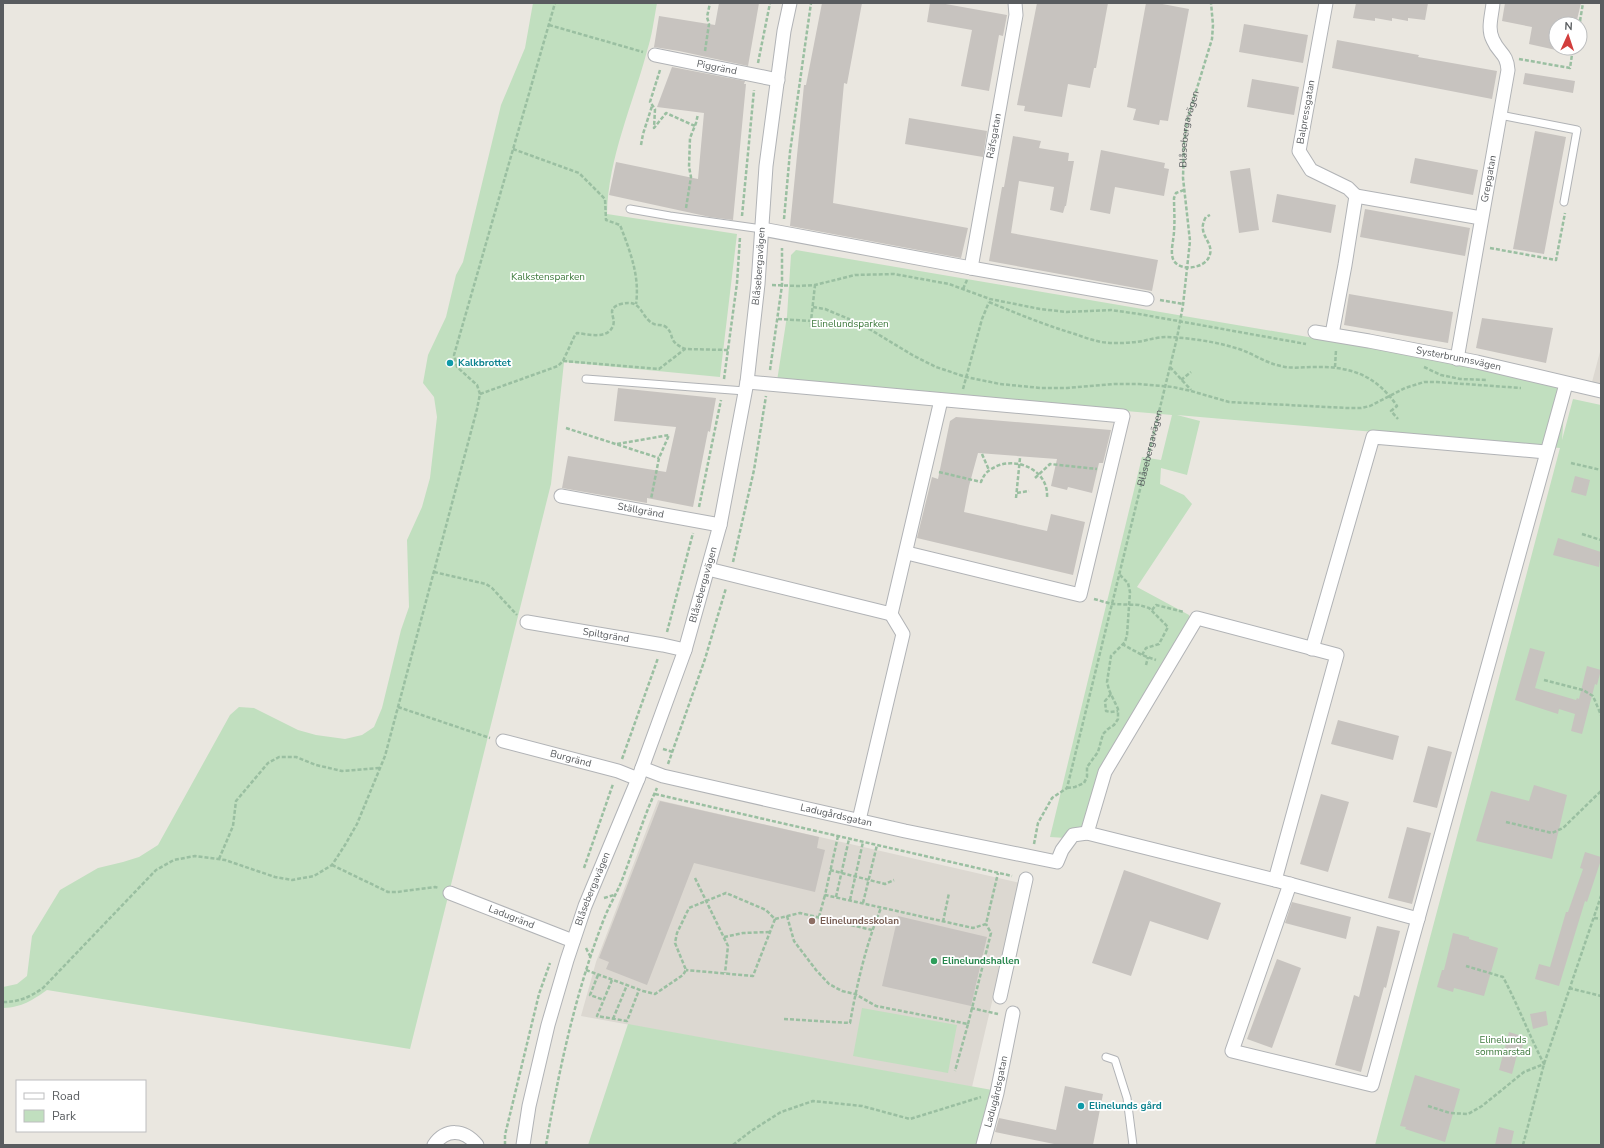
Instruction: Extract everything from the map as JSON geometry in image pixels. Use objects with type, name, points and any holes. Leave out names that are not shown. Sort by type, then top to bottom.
[{"type":"street","name":"Blåsebergavägen","points":[[523,1145],[529,1106],[548,1025],[573,941],[603,862],[640,773],[685,650],[720,525],[746,386],[758,284],[766,166],[784,31],[790,3]]},
{"type":"street","name":"Räfsgatan","points":[[971,268],[1016,15],[1015,3]]},
{"type":"street","name":"Balpressgatan","points":[[1326,3],[1299,151],[1311,170],[1348,188],[1356,196]]},
{"type":"street","name":"Grepgatan","points":[[1457,359],[1508,70],[1507,60],[1492,40],[1490,28],[1493,3]]},
{"type":"street","name":"Piggränd","points":[[660,56],[778,80]]},
{"type":"street","points":[[1332,334],[1356,196],[1481,218]]},
{"type":"street","points":[[762,229],[1147,299]]},
{"type":"street","name":"Systerbrunnsvägen","points":[[1316,332],[1477,362],[1601,391]]},
{"type":"street","points":[[1290,884],[1232,1051],[1372,1085],[1566,384]]},
{"type":"street","points":[[746,386],[941,400],[1123,416],[1080,595],[907,553]]},
{"type":"street","points":[[891,614],[907,553],[941,400]]},
{"type":"street","points":[[1312,649],[1373,437],[1546,452]]},
{"type":"street","name":"Ställgränd","points":[[561,496],[720,525]]},
{"type":"street","points":[[708,569],[891,614],[903,634],[859,820]]},
{"type":"street","points":[[1275,880],[1337,655],[1197,618],[1105,772],[1087,832],[1275,880],[1418,919]]},
{"type":"street","name":"Spiltgränd","points":[[527,622],[685,650]]},
{"type":"street","name":"Burgränd","points":[[503,742],[618,771],[640,773]]},
{"type":"street","name":"Ladugårdsgatan","points":[[640,773],[663,776],[1057,862],[1062,850],[1073,835],[1087,832]]},
{"type":"street","points":[[1000,997],[1026,879]]},
{"type":"street","name":"Ladugränd","points":[[450,893],[573,941]]},
{"type":"street","name":"Ladugårdsgatan","points":[[983,1145],[1013,1016]]},
{"type":"street","points":[[434,1145],[439,1138],[447,1132],[460,1132],[474,1141],[477,1145]]},
{"type":"lane","points":[[1500,115],[1577,130],[1564,202]]},
{"type":"lane","points":[[630,209],[762,229]]},
{"type":"lane","points":[[586,379],[722,389],[746,386]]},
{"type":"lane","points":[[1106,1057],[1115,1060],[1127,1098],[1133,1145]]},
{"type":"path","points":[[3,1002],[15,1002],[29,998],[43,988],[156,870],[174,860],[196,856],[219,859],[275,877],[292,880],[314,876],[332,865],[346,845],[357,824],[385,756],[480,394],[477,385],[457,367],[454,355],[555,3]]},
{"type":"path","points":[[703,65],[709,24],[707,17],[710,3]]},
{"type":"path","points":[[583,869],[663,645],[696,520],[722,389],[728,350],[737,283],[756,76],[770,3]]},
{"type":"path","points":[[782,233],[790,152],[812,3]]},
{"type":"path","name":"Blåsebergavägen","points":[[1067,788],[1177,338],[1188,267],[1190,241],[1184,190],[1184,144],[1187,121],[1212,39],[1213,25],[1211,3]]},
{"type":"path","points":[[1580,16],[1583,3]]},
{"type":"path","points":[[549,25],[660,56],[650,102],[655,108],[654,128],[666,113],[695,126]]},
{"type":"path","points":[[1504,56],[1570,68],[1572,56]]},
{"type":"path","points":[[641,145],[652,105]]},
{"type":"path","points":[[685,218],[691,177],[689,166],[690,138],[698,114]]},
{"type":"path","points":[[513,149],[579,173],[605,199],[606,220],[620,226],[632,257],[637,280],[636,304]]},
{"type":"path","points":[[1184,190],[1176,193],[1174,198],[1172,257],[1176,263],[1181,266],[1188,267],[1201,266],[1209,258],[1209,243],[1203,234],[1202,228],[1206,217],[1210,215]]},
{"type":"path","points":[[1476,246],[1556,260],[1565,209],[1564,202]]},
{"type":"path","points":[[737,283],[799,286],[815,285],[855,275],[894,274],[948,284],[1055,328],[1100,341],[1128,343],[1156,338],[1177,338],[1212,342],[1228,346],[1243,350],[1263,361],[1291,368],[1342,368],[1375,381],[1389,395],[1397,406],[1391,411],[1398,419]]},
{"type":"path","points":[[811,327],[815,285]]},
{"type":"path","points":[[1147,299],[1152,298],[1183,304]]},
{"type":"path","points":[[990,301],[1067,312],[1111,310],[1307,344]]},
{"type":"path","points":[[958,402],[982,319],[990,301]]},
{"type":"path","points":[[480,394],[558,366],[563,361],[577,333],[602,336],[608,333],[613,326],[612,312],[614,308],[618,304],[626,302],[636,304],[649,320],[655,324],[662,325],[667,328],[675,344],[685,349],[728,350]]},
{"type":"path","points":[[813,307],[825,309],[849,319],[871,330],[936,368],[966,377],[1000,384],[1041,388],[1139,384],[1191,391],[1229,402],[1347,408],[1361,408],[1370,406],[1389,395],[1424,382],[1529,389]]},
{"type":"path","points":[[778,319],[811,320]]},
{"type":"path","points":[[563,361],[659,368],[685,349]]},
{"type":"path","points":[[1329,350],[1341,351]]},
{"type":"path","points":[[1335,367],[1336,351]]},
{"type":"path","points":[[1418,365],[1441,375],[1489,380]]},
{"type":"path","points":[[1170,366],[1191,391]]},
{"type":"path","points":[[1181,380],[1191,372]]},
{"type":"path","points":[[566,428],[659,458]]},
{"type":"path","points":[[617,444],[670,435],[659,458],[649,511]]},
{"type":"path","points":[[982,454],[989,470]]},
{"type":"path","points":[[1016,498],[1018,493],[1017,485],[1020,458]]},
{"type":"path","points":[[1571,463],[1601,470]]},
{"type":"path","points":[[1035,478],[1050,464],[1102,469]]},
{"type":"path","points":[[926,469],[981,482],[989,470],[1000,465],[1020,465],[1030,468],[1039,474],[1047,486],[1047,497]]},
{"type":"path","points":[[1018,493],[1029,491]]},
{"type":"path","points":[[1582,534],[1601,540]]},
{"type":"path","points":[[434,572],[486,584],[492,588],[518,616],[527,622]]},
{"type":"path","points":[[1031,857],[1038,823],[1052,798],[1067,788],[1075,787],[1084,783],[1087,777],[1087,767],[1089,762],[1098,752],[1103,734],[1114,725],[1118,719],[1118,711],[1107,682],[1111,656],[1122,644],[1127,635],[1130,592],[1128,583],[1120,575]]},
{"type":"path","points":[[1080,595],[1112,604],[1139,605],[1152,610],[1168,627],[1159,644],[1146,648],[1142,655]]},
{"type":"path","points":[[1152,610],[1156,606],[1192,614],[1197,618]]},
{"type":"path","points":[[1122,644],[1159,662]]},
{"type":"path","points":[[1146,665],[1148,657]]},
{"type":"path","points":[[1544,680],[1583,690],[1593,696],[1601,715]]},
{"type":"path","points":[[1111,694],[1105,701],[1106,711],[1118,711]]},
{"type":"path","points":[[398,708],[503,742]]},
{"type":"path","points":[[219,859],[233,826],[236,801],[268,763],[280,757],[296,757],[316,765],[342,771],[380,768]]},
{"type":"path","points":[[1506,822],[1552,833],[1563,828],[1601,791]]},
{"type":"path","points":[[654,794],[1026,879]]},
{"type":"path","points":[[819,918],[838,836]]},
{"type":"path","points":[[836,897],[849,839]]},
{"type":"path","points":[[850,900],[863,842]]},
{"type":"path","points":[[862,903],[877,845]]},
{"type":"path","points":[[332,865],[388,892],[435,886],[450,893]]},
{"type":"path","points":[[830,870],[885,884],[894,880]]},
{"type":"path","points":[[955,1071],[990,933],[986,924],[998,873]]},
{"type":"path","points":[[695,878],[728,946],[725,973]]},
{"type":"path","points":[[686,970],[675,943],[677,933],[689,908],[726,893],[766,910],[774,919]]},
{"type":"path","points":[[942,922],[949,893]]},
{"type":"path","points":[[825,894],[973,928],[986,924]]},
{"type":"path","points":[[1523,1145],[1544,1064],[1601,896]]},
{"type":"path","points":[[784,1019],[850,1023],[855,994],[872,930],[881,908]]},
{"type":"path","points":[[774,919],[800,913],[872,930]]},
{"type":"path","points":[[787,916],[794,941],[816,970],[829,984],[842,991],[855,994],[876,1006],[968,1024]]},
{"type":"path","points":[[1594,918],[1601,919]]},
{"type":"path","points":[[686,970],[753,976],[774,919]]},
{"type":"path","points":[[724,936],[743,932],[770,932]]},
{"type":"path","points":[[504,1145],[505,1135],[539,994],[552,958]]},
{"type":"path","points":[[1466,966],[1503,977],[1516,1003],[1530,1038],[1544,1064]]},
{"type":"path","points":[[586,970],[639,990],[655,994],[683,975],[686,970]]},
{"type":"path","points":[[598,974],[590,995],[604,1000]]},
{"type":"path","points":[[612,980],[597,1016],[627,1021],[639,990]]},
{"type":"path","points":[[613,1019],[627,985]]},
{"type":"path","points":[[1569,988],[1601,996]]},
{"type":"path","points":[[972,1008],[1013,1016]]},
{"type":"path","points":[[1428,1106],[1450,1113],[1468,1114],[1482,1106],[1524,1072],[1544,1064]]},
{"type":"path","points":[[734,1145],[751,1131],[781,1112],[813,1101],[862,1106],[910,1119],[996,1092]]},
{"type":"shaded area","points":[[1601,348],[1601,384],[1592,382]]},
{"type":"shaded area","name":"Elinelundsskolan","points":[[658,800],[1020,883],[972,1087],[581,1016],[596,962]]},
{"type":"green space","name":"Kalkstensparken","points":[[533,3],[657,3],[649,45],[616,152],[608,193],[607,214],[737,234],[720,377],[564,362],[551,484],[410,1049],[47,990],[26,1003],[3,1008],[3,987],[17,984],[27,976],[32,936],[60,890],[98,868],[139,857],[158,845],[230,715],[239,707],[254,708],[298,730],[316,735],[345,739],[362,735],[374,727],[382,708],[401,630],[409,607],[407,540],[422,507],[430,478],[437,417],[434,397],[423,383],[428,355],[446,317],[456,275],[463,262],[501,105],[525,48]]},
{"type":"green space","points":[[796,250],[1549,378],[1566,384],[1562,440],[1573,399],[1601,405],[1601,1145],[1375,1145],[1560,448],[1177,415],[1200,421],[1187,475],[1161,468],[1160,484],[1184,495],[1192,504],[1137,587],[1189,615],[1193,630],[1131,719],[1082,839],[1050,837],[1142,457],[1161,460],[1172,415],[777,381],[787,316],[791,255]]},
{"type":"green space","points":[[862,1008],[957,1025],[948,1073],[853,1056]]},
{"type":"green space","points":[[628,1024],[992,1090],[980,1145],[588,1145]]},
{"type":"building","points":[[719,3],[759,3],[748,66],[654,47],[659,16],[715,25]]},
{"type":"building","points":[[822,3],[862,3],[847,84],[844,83],[833,203],[968,228],[961,258],[790,226],[804,85],[806,85]]},
{"type":"building","points":[[930,3],[940,3],[1007,15],[1003,36],[999,35],[989,91],[961,86],[972,30],[927,22]]},
{"type":"building","points":[[1037,3],[1108,3],[1096,68],[1094,68],[1090,88],[1068,84],[1062,117],[1024,111],[1025,106],[1017,105]]},
{"type":"building","points":[[1146,3],[1157,3],[1189,9],[1168,121],[1160,120],[1159,125],[1133,120],[1136,109],[1127,107]]},
{"type":"building","points":[[1356,3],[1428,3],[1425,20],[1408,18],[1408,21],[1392,18],[1392,21],[1375,18],[1375,21],[1353,18]]},
{"type":"building","points":[[1505,3],[1581,3],[1578,16],[1548,16],[1548,48],[1529,44],[1532,27],[1502,21]]},
{"type":"building","points":[[1244,24],[1308,35],[1303,63],[1239,52]]},
{"type":"building","points":[[1337,40],[1419,55],[1418,57],[1497,71],[1492,99],[1332,68]]},
{"type":"building","points":[[672,67],[745,81],[744,84],[746,84],[733,220],[710,217],[609,195],[616,162],[698,179],[704,113],[657,107]]},
{"type":"building","points":[[1525,73],[1575,81],[1573,93],[1523,84]]},
{"type":"building","points":[[1252,79],[1299,87],[1294,115],[1247,107]]},
{"type":"building","points":[[909,118],[987,131],[983,157],[905,144]]},
{"type":"building","points":[[1535,131],[1566,137],[1544,254],[1513,249]]},
{"type":"building","points":[[1013,136],[1041,141],[1039,148],[1069,153],[1068,161],[1074,161],[1066,206],[1063,213],[1050,210],[1054,187],[1019,181],[1011,233],[1158,260],[1152,291],[989,261]]},
{"type":"building","points":[[1101,150],[1165,163],[1164,168],[1169,169],[1164,196],[1115,187],[1110,214],[1090,210]]},
{"type":"building","points":[[1415,158],[1478,170],[1473,195],[1410,183]]},
{"type":"building","points":[[1250,168],[1259,230],[1239,233],[1230,171]]},
{"type":"building","points":[[1277,194],[1336,205],[1331,233],[1272,222]]},
{"type":"building","points":[[1365,209],[1470,228],[1465,256],[1360,237]]},
{"type":"building","points":[[1349,294],[1453,312],[1448,343],[1344,325]]},
{"type":"building","points":[[1482,318],[1553,328],[1546,363],[1476,348]]},
{"type":"building","points":[[618,388],[716,398],[693,507],[647,498],[647,503],[562,488],[568,456],[666,472],[676,427],[614,421]]},
{"type":"building","points":[[956,417],[1111,430],[1103,463],[1099,463],[1092,493],[1068,487],[1067,490],[1051,486],[1057,459],[978,453],[969,486],[964,512],[1047,531],[1051,514],[1085,522],[1073,575],[917,538],[932,477],[938,479],[950,421]]},
{"type":"building","points":[[1575,476],[1590,480],[1586,496],[1571,492]]},
{"type":"building","points":[[1558,538],[1601,552],[1599,567],[1553,555]]},
{"type":"building","points":[[1530,648],[1545,652],[1535,688],[1576,700],[1577,698],[1579,699],[1587,666],[1601,670],[1597,685],[1595,684],[1582,734],[1571,731],[1575,714],[1559,709],[1558,714],[1515,700]]},
{"type":"building","points":[[1338,720],[1399,736],[1393,760],[1331,744]]},
{"type":"building","points":[[1428,746],[1452,752],[1437,808],[1413,802]]},
{"type":"building","points":[[1534,785],[1567,795],[1552,859],[1476,841],[1491,791],[1529,801]]},
{"type":"building","points":[[1321,794],[1349,802],[1328,872],[1300,864]]},
{"type":"building","points":[[660,801],[819,837],[817,848],[825,850],[815,892],[694,863],[647,985],[606,969],[609,962],[599,958]]},
{"type":"building","points":[[1407,827],[1431,833],[1412,904],[1388,898]]},
{"type":"building","points":[[1585,852],[1601,857],[1601,860],[1587,902],[1585,901],[1559,986],[1535,979],[1539,964],[1550,967],[1566,912],[1568,912],[1583,869],[1580,868]]},
{"type":"building","points":[[1124,870],[1221,903],[1208,940],[1150,921],[1131,976],[1092,963]]},
{"type":"building","points":[[1292,902],[1351,917],[1346,939],[1285,923]]},
{"type":"building","name":"Elinelundshallen","points":[[898,916],[987,937],[971,1006],[882,986]]},
{"type":"building","points":[[1377,926],[1400,931],[1386,988],[1384,987],[1361,1072],[1335,1065],[1354,995],[1359,997]]},
{"type":"building","points":[[1453,933],[1469,937],[1469,939],[1498,948],[1484,996],[1454,988],[1453,992],[1437,987],[1442,970],[1444,970]]},
{"type":"building","points":[[1277,959],[1301,968],[1272,1048],[1247,1039]]},
{"type":"building","points":[[1546,1011],[1548,1025],[1533,1029],[1530,1014]]},
{"type":"building","points":[[1509,1032],[1525,1037],[1521,1052],[1518,1051],[1512,1074],[1499,1070]]},
{"type":"building","points":[[1415,1075],[1460,1089],[1445,1142],[1400,1126]]},
{"type":"building","name":"Elinelunds gård","points":[[1065,1086],[1103,1094],[1093,1145],[1059,1145],[995,1132],[999,1118],[1056,1130]]},
{"type":"building","points":[[1499,1127],[1514,1131],[1511,1145],[1495,1145]]},
{"type":"place","name":"Kalkbrottet","points":[[450,363]]},
{"type":"place","name":"Elinelundsskolan","points":[[812,921]]},
{"type":"place","name":"Elinelundshallen","points":[[934,961]]},
{"type":"place","name":"Elinelunds gård","points":[[1081,1106]]},
{"type":"park label","name":"Elinelundsparken","points":[[850,324]]},
{"type":"park label","name":"Elinelunds sommarstad","points":[[1503,1046]]}]
